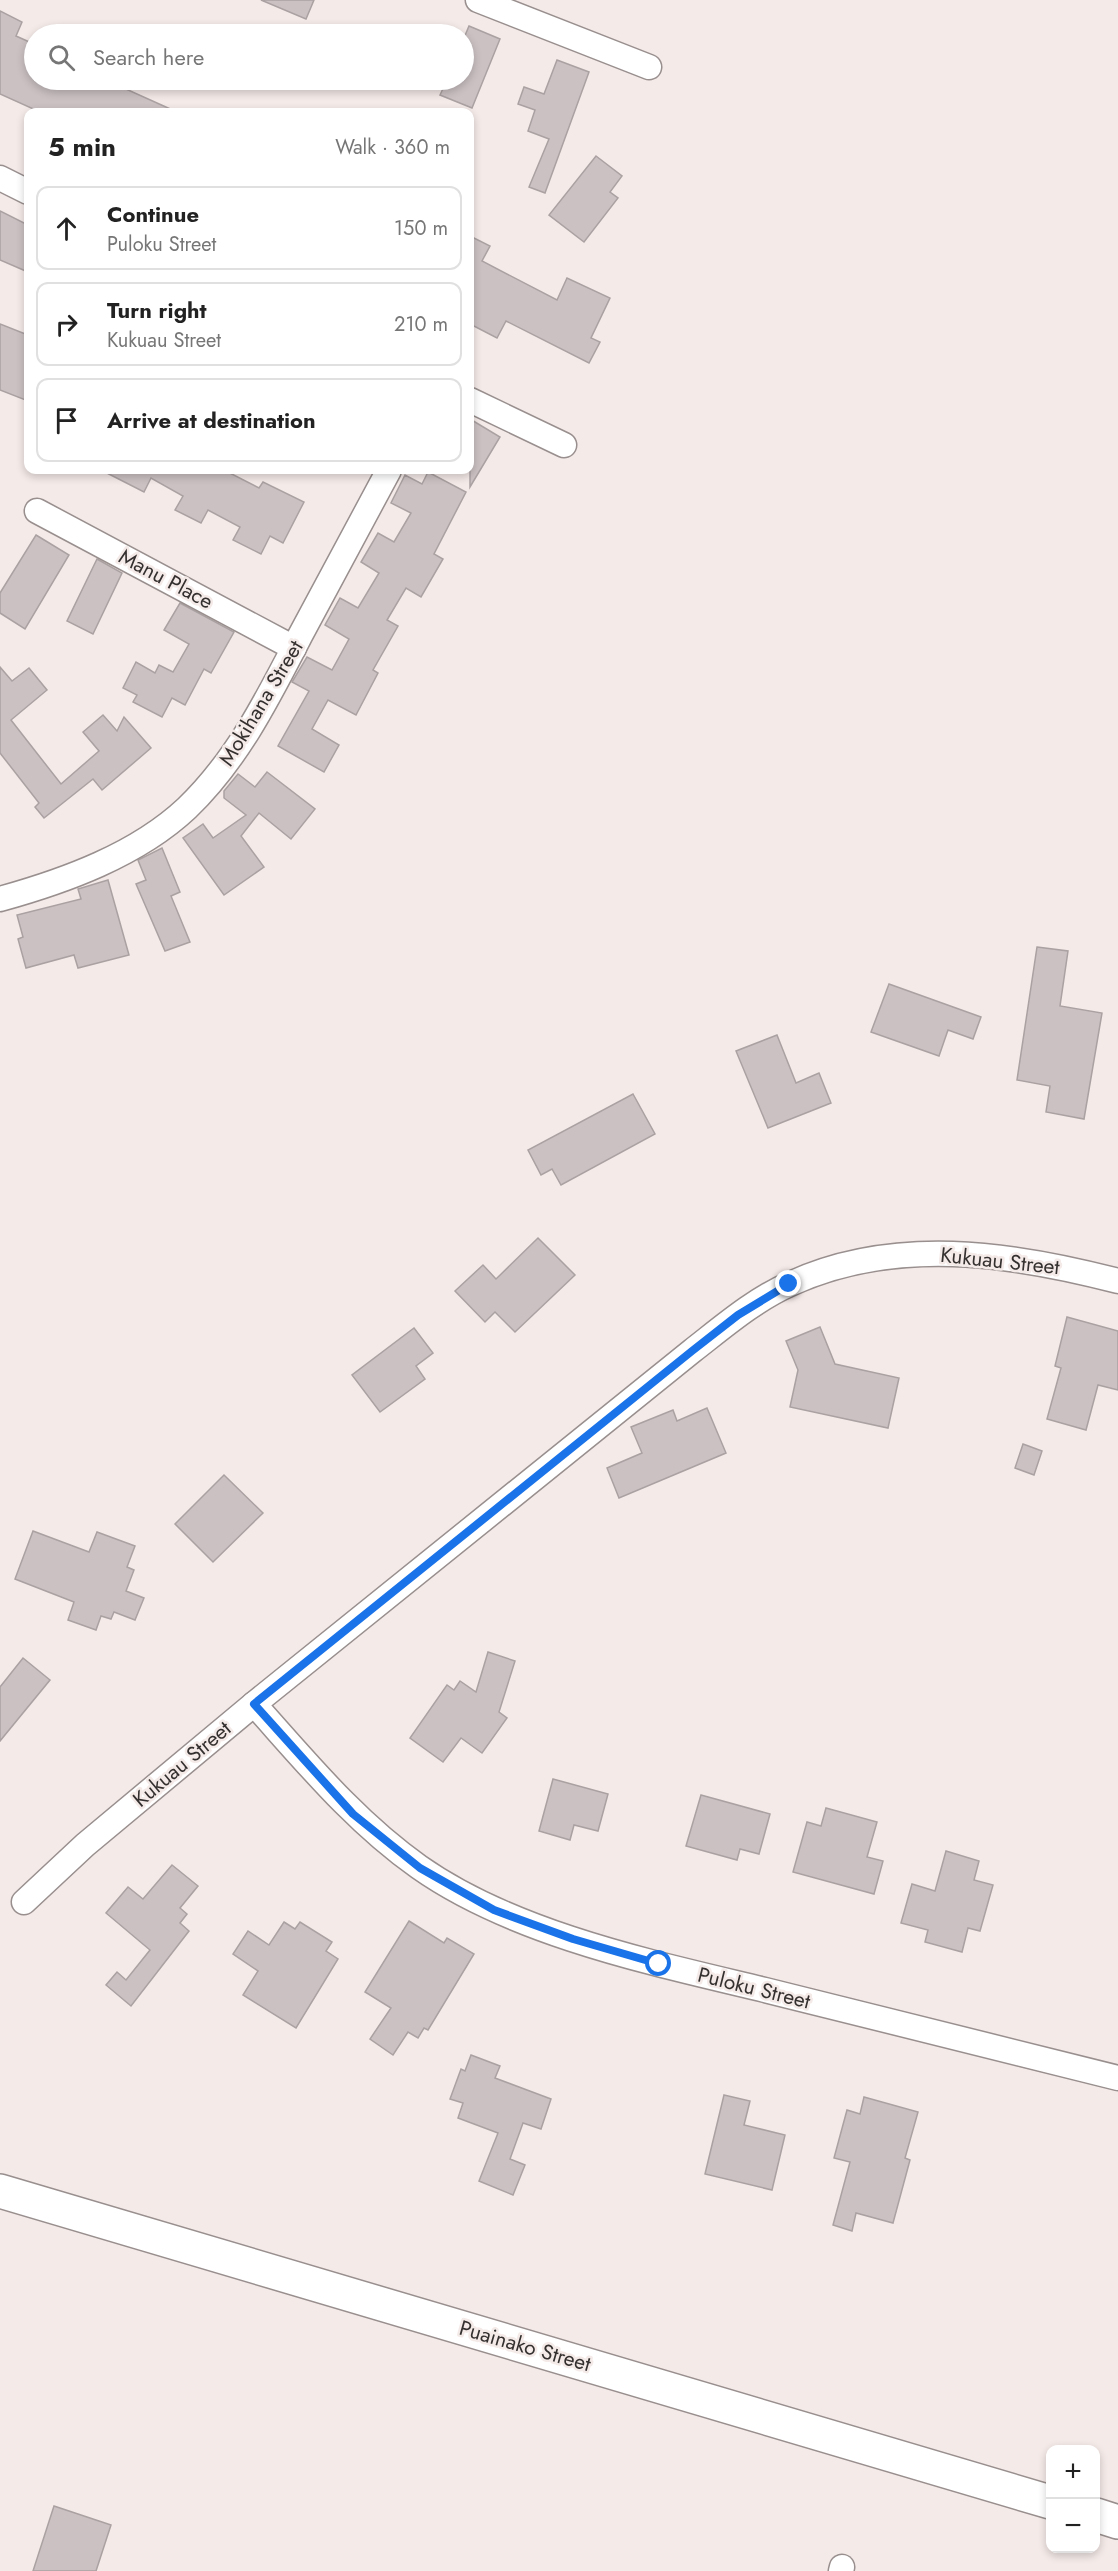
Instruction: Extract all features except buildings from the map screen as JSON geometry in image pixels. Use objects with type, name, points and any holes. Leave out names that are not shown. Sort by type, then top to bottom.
[{"type":"highway","name":"Puainako Street","points":[[0,2191],[1046,2501]]},
{"type":"highway","points":[[1100,2517],[1118,2522]]},
{"type":"street","points":[[478,0],[649,67]]},
{"type":"street","points":[[0,178],[24,190]]},
{"type":"street","points":[[474,402],[564,445]]},
{"type":"street","name":"Mokihana Street","points":[[2,892],[81,872],[136,845],[186,809],[227,764],[260,712],[387,474]]},
{"type":"street","name":"Manu Place","points":[[37,511],[294,648]]},
{"type":"street","name":"Kukuau Street","points":[[24,1902],[85,1845],[254,1704],[692,1351],[738,1315],[789,1284],[840,1266],[899,1255],[959,1253],[1067,1268],[1118,1281]]},
{"type":"street","name":"Puloku Street","points":[[254,1704],[353,1814],[420,1868],[494,1910],[573,1939],[659,1964],[1118,2078]]},
{"type":"route","points":[[659,1964],[573,1939],[494,1910],[420,1868],[353,1814],[254,1704],[692,1351],[738,1315],[789,1284]]}]
